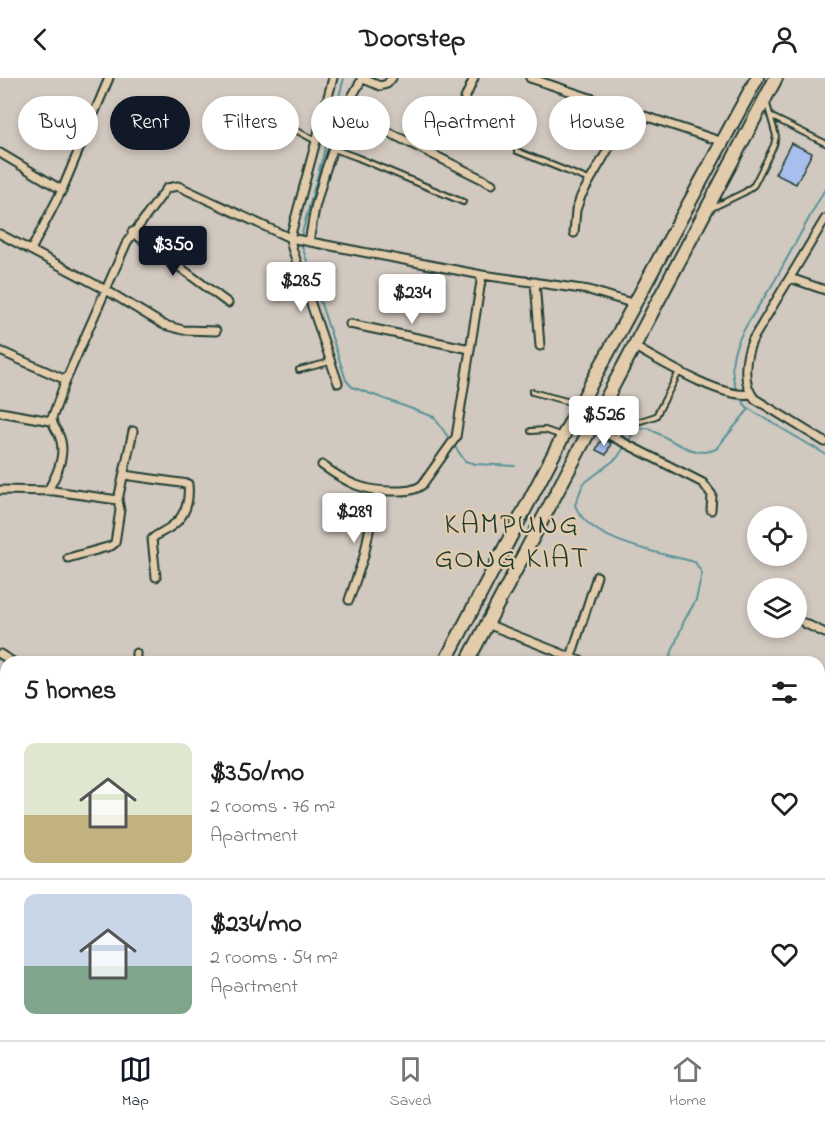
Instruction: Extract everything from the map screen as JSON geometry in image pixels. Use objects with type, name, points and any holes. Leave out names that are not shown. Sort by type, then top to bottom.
[{"type":"highway","points":[[448,656],[580,405],[758,78]]},
{"type":"highway","points":[[470,656],[776,78]]},
{"type":"street","points":[[31,250],[62,190],[109,78]]},
{"type":"street","points":[[328,96],[333,78]]},
{"type":"street","points":[[352,96],[362,78],[380,86],[387,84],[392,78]]},
{"type":"street","points":[[466,96],[474,78]]},
{"type":"street","points":[[530,78],[587,96]]},
{"type":"street","points":[[646,115],[723,142]]},
{"type":"street","points":[[390,133],[492,183]]},
{"type":"street","points":[[315,150],[292,239],[292,248],[338,382]]},
{"type":"street","points":[[307,242],[321,186],[334,150]]},
{"type":"street","points":[[574,233],[576,210],[589,180],[607,150]]},
{"type":"street","points":[[0,153],[62,190]]},
{"type":"street","points":[[48,490],[56,477],[61,446],[60,437],[51,421],[66,380],[132,232],[167,188],[178,186],[292,239],[482,275],[589,290],[635,304]]},
{"type":"street","points":[[748,394],[747,352],[825,219]]},
{"type":"street","points":[[132,232],[228,303]]},
{"type":"street","points":[[0,234],[172,328],[216,331]]},
{"type":"street","points":[[322,465],[342,480],[376,492],[415,490],[422,485],[456,437],[482,275]]},
{"type":"street","points":[[790,278],[825,290]]},
{"type":"street","points":[[535,282],[540,346]]},
{"type":"street","points":[[350,324],[470,349]]},
{"type":"street","points":[[633,346],[730,394],[748,394],[759,403],[825,442]]},
{"type":"street","points":[[0,351],[66,380]]},
{"type":"street","points":[[0,412],[51,421]]},
{"type":"street","points":[[591,426],[703,483],[712,495],[711,510]]},
{"type":"street","points":[[68,558],[115,543],[120,510],[118,500],[134,431]]},
{"type":"street","points":[[124,475],[188,484],[185,513],[177,522],[152,539],[156,577]]},
{"type":"street","points":[[0,490],[48,490],[118,500]]},
{"type":"street","points":[[349,600],[364,556],[376,492]]},
{"type":"street","points":[[571,656],[597,576]]},
{"type":"street","points":[[487,624],[568,656]]},
{"type":"street","points":[[807,624],[825,633]]},
{"type":"lane","points":[[708,210],[745,192],[754,185],[774,145],[776,136],[766,100]]},
{"type":"lane","points":[[772,117],[825,143]]},
{"type":"lane","points":[[337,150],[463,202]]},
{"type":"lane","points":[[517,151],[589,180]]},
{"type":"lane","points":[[299,370],[331,362]]},
{"type":"lane","points":[[619,440],[626,426],[656,416],[680,371]]},
{"type":"lane","points":[[532,392],[580,405]]},
{"type":"lane","points":[[531,431],[544,430],[563,437]]},
{"type":"building","points":[[791,143],[812,153],[796,184],[775,174]]},
{"type":"building","points":[[602,438],[611,443],[606,455],[596,450]]},
{"type":"waterway","points":[[301,237],[344,78]]},
{"type":"waterway","points":[[825,189],[774,282],[744,330],[735,349],[732,365],[737,392],[749,409],[825,454]]},
{"type":"waterway","points":[[301,243],[346,380],[352,387],[434,417],[465,461],[476,464],[515,466]]},
{"type":"waterway","points":[[670,656],[684,621],[696,600],[702,573],[695,562],[646,550],[610,537],[582,518],[575,505],[583,484],[617,458],[633,434],[640,429],[648,428],[690,450],[708,452],[716,449],[749,409]]},
{"type":"district","name":"KAMPUNG GONG KIAT","points":[[512,543]]}]
